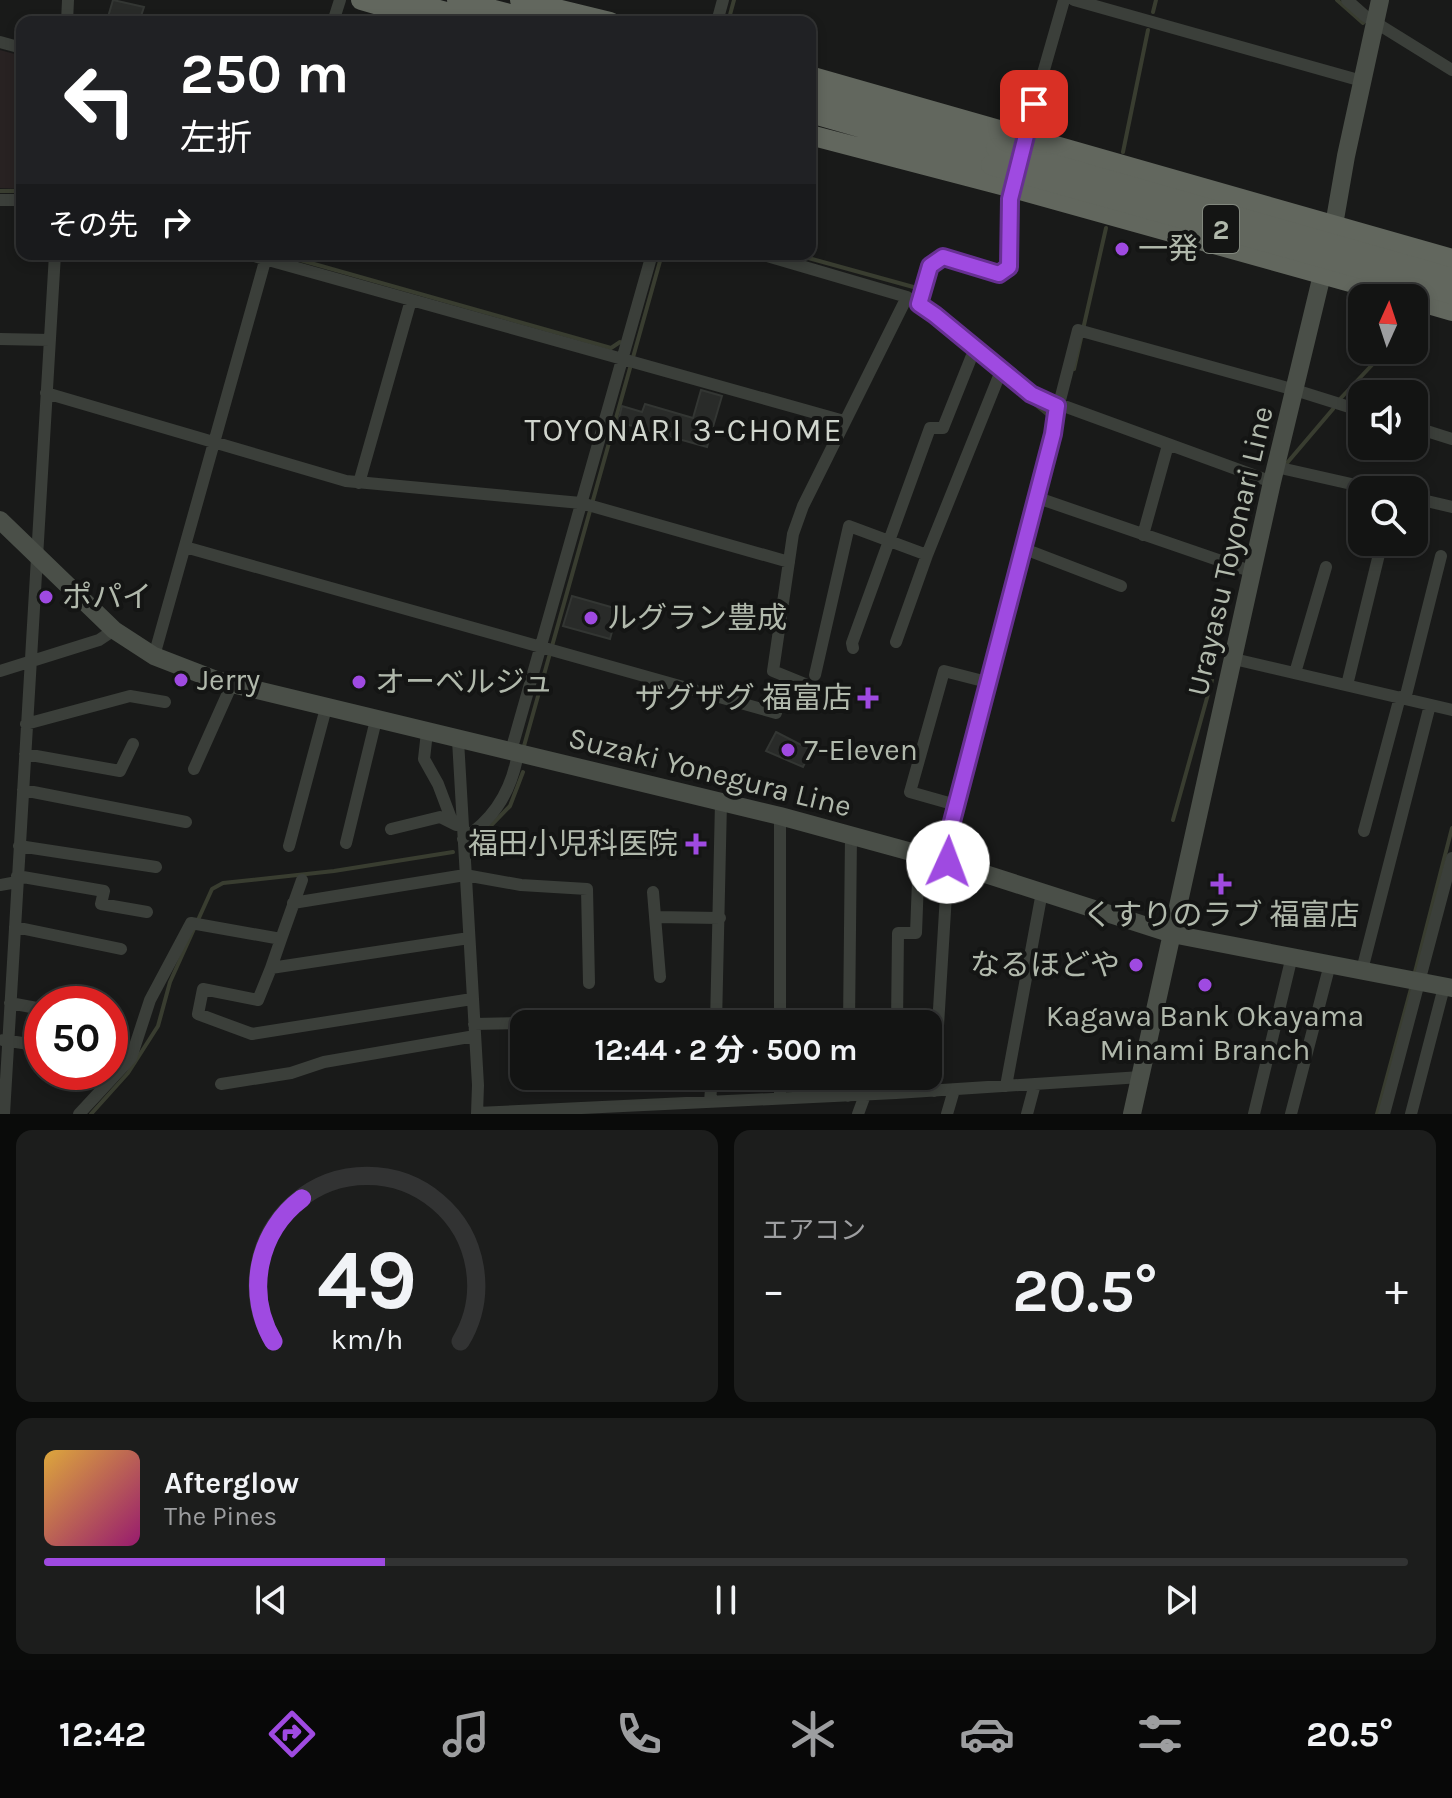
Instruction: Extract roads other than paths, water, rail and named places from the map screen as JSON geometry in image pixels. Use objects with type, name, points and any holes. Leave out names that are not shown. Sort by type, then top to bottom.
[{"type":"highway","points":[[361,0],[415,16]]},
{"type":"highway","points":[[403,0],[460,16]]},
{"type":"highway","points":[[457,0],[517,16]]},
{"type":"highway","points":[[518,0],[569,16]]},
{"type":"highway","points":[[518,0],[585,16]]},
{"type":"highway","points":[[816,78],[1452,259]]},
{"type":"highway","name":"2","points":[[816,98],[993,157],[1452,294]]},
{"type":"highway","name":"2","points":[[816,115],[899,138],[993,157],[1452,278]]},
{"type":"highway","points":[[816,126],[899,138]]},
{"type":"highway","name":"2","points":[[816,137],[1358,284]]},
{"type":"highway","points":[[1428,304],[1452,311]]},
{"type":"main road","name":"Urayasu Toyonari Line","points":[[1132,1114],[1274,474],[1334,225],[1380,0]]},
{"type":"main road","name":"Suzaki Yonegura Line","points":[[0,520],[114,630],[154,656],[232,684],[780,816],[945,861],[1172,934],[1448,987]]},
{"type":"street","points":[[919,304],[930,266],[943,257],[999,274],[1009,267],[1009,208],[1013,188],[1024,138],[1064,0]]},
{"type":"street","points":[[1074,0],[1362,81]]},
{"type":"street","points":[[1347,0],[1375,23],[1452,70]]},
{"type":"street","points":[[4,1114],[4,1040],[10,1003],[6,964],[15,920],[55,260]]},
{"type":"street","points":[[154,656],[265,260]]},
{"type":"street","points":[[276,260],[411,300],[627,354],[844,421]]},
{"type":"street","points":[[463,834],[476,831],[494,812],[514,777],[514,752],[587,505],[650,260]]},
{"type":"street","points":[[781,260],[907,297],[935,315],[974,355],[999,375],[1058,412],[1274,474],[1348,485]]},
{"type":"street","points":[[907,297],[797,520],[773,671],[810,680],[849,526],[927,555]]},
{"type":"street","points":[[359,483],[411,300]]},
{"type":"street","points":[[934,1091],[945,861],[956,805],[1078,330],[1348,407]]},
{"type":"street","points":[[0,339],[50,340]]},
{"type":"street","points":[[853,648],[852,643],[887,541],[930,428],[943,428],[974,355]]},
{"type":"street","points":[[896,642],[999,375]]},
{"type":"street","points":[[46,393],[359,483],[587,505],[789,562]]},
{"type":"street","points":[[1428,431],[1452,439]]},
{"type":"street","points":[[1143,535],[1168,445]]},
{"type":"street","points":[[1035,497],[1253,572]]},
{"type":"street","points":[[1428,501],[1452,507]]},
{"type":"street","points":[[185,547],[776,713]]},
{"type":"street","points":[[1022,548],[1121,586]]},
{"type":"street","points":[[1347,685],[1379,556]]},
{"type":"street","points":[[1364,831],[1441,556]]},
{"type":"street","points":[[1295,673],[1326,567]]},
{"type":"street","points":[[0,671],[99,640],[114,630]]},
{"type":"street","points":[[1234,659],[1452,710]]},
{"type":"street","points":[[956,805],[910,792],[944,671],[987,682]]},
{"type":"street","points":[[194,769],[232,684]]},
{"type":"street","points":[[26,724],[130,696],[165,702]]},
{"type":"street","points":[[1362,970],[1430,705]]},
{"type":"street","points":[[289,846],[326,708]]},
{"type":"street","points":[[346,843],[376,720]]},
{"type":"street","points":[[427,732],[424,759],[438,784],[452,821],[463,834]]},
{"type":"street","points":[[458,740],[477,1114],[638,1110],[710,1102],[1141,1077]]},
{"type":"street","points":[[25,754],[120,771],[133,744]]},
{"type":"street","points":[[23,790],[186,822]]},
{"type":"street","points":[[717,1010],[721,802]]},
{"type":"street","points":[[780,816],[780,1010]]},
{"type":"street","points":[[391,829],[440,817],[452,821]]},
{"type":"street","points":[[849,1010],[851,835]]},
{"type":"street","points":[[19,846],[156,867]]},
{"type":"street","points":[[897,1010],[898,933],[916,933],[919,854]]},
{"type":"street","points":[[1384,1114],[1415,981],[1452,858]]},
{"type":"street","points":[[293,903],[465,875],[521,885],[587,889],[589,983]]},
{"type":"street","points":[[0,885],[17,879],[104,891],[101,904],[147,912]]},
{"type":"street","points":[[302,880],[258,1000],[203,989],[198,1014],[252,1034],[472,999]]},
{"type":"street","points":[[653,892],[660,977]]},
{"type":"street","points":[[1006,1086],[1042,892]]},
{"type":"street","points":[[0,916],[121,949]]},
{"type":"street","points":[[655,917],[720,918]]},
{"type":"street","points":[[79,1114],[131,1058],[150,1000],[191,923],[281,939]]},
{"type":"street","points":[[271,968],[469,938]]},
{"type":"street","points":[[1254,1114],[1292,956]]},
{"type":"street","points":[[1291,1114],[1330,964]]},
{"type":"street","points":[[1411,1114],[1448,987]]},
{"type":"street","points":[[10,1003],[24,1006]]},
{"type":"street","points":[[221,1084],[291,1073],[324,1062],[474,1030],[510,1028]]},
{"type":"street","points":[[4,1040],[24,1043]]},
{"type":"street","points":[[1027,1114],[1035,1084]]},
{"type":"street","points":[[710,1102],[711,1090]]},
{"type":"street","points":[[780,1090],[780,1099]]},
{"type":"street","points":[[848,1090],[848,1096]]},
{"type":"street","points":[[947,1114],[954,1090]]},
{"type":"street","points":[[858,1114],[865,1095]]},
{"type":"waterway","points":[[730,16],[734,0]]},
{"type":"waterway","points":[[1153,12],[1156,0]]},
{"type":"waterway","points":[[1337,0],[1363,23]]},
{"type":"waterway","points":[[1123,152],[1148,30]]},
{"type":"waterway","points":[[0,191],[16,191]]},
{"type":"waterway","points":[[1074,369],[1106,228]]},
{"type":"waterway","points":[[300,260],[611,348],[620,342],[625,344]]},
{"type":"waterway","points":[[524,746],[660,260]]},
{"type":"waterway","points":[[816,260],[917,288],[916,291]]},
{"type":"waterway","points":[[913,305],[1053,419]]},
{"type":"waterway","points":[[1340,399],[1373,364]]},
{"type":"waterway","points":[[1287,463],[1333,409]]},
{"type":"waterway","points":[[1173,820],[1212,680]]},
{"type":"waterway","points":[[475,842],[510,806],[523,772]]},
{"type":"waterway","points":[[1414,976],[1452,828]]},
{"type":"waterway","points":[[91,1114],[128,1073],[158,1026],[170,982],[212,889],[223,883],[334,871],[453,852]]},
{"type":"waterway","points":[[1377,1114],[1412,985]]},
{"type":"place","name":"一発","points":[[1122,249]]},
{"type":"place","name":"ポパイ","points":[[46,597]]},
{"type":"place","name":"ルグラン豊成","points":[[591,618]]},
{"type":"place","name":"Jerry","points":[[181,680]]},
{"type":"place","name":"オーベルジュ","points":[[359,682]]},
{"type":"place","name":"ザグザグ 福富店","points":[[868,698]]},
{"type":"place","name":"7-Eleven","points":[[788,750]]},
{"type":"place","name":"福田小児科医院","points":[[696,844]]},
{"type":"place","name":"くすりのラブ 福富店","points":[[1221,884]]},
{"type":"place","name":"なるほどや","points":[[1136,965]]},
{"type":"place","name":"Kagawa Bank Okayama Minami Branch","points":[[1205,985]]},
{"type":"district","name":"TOYONARI 3-CHOME","points":[[684,430]]}]
